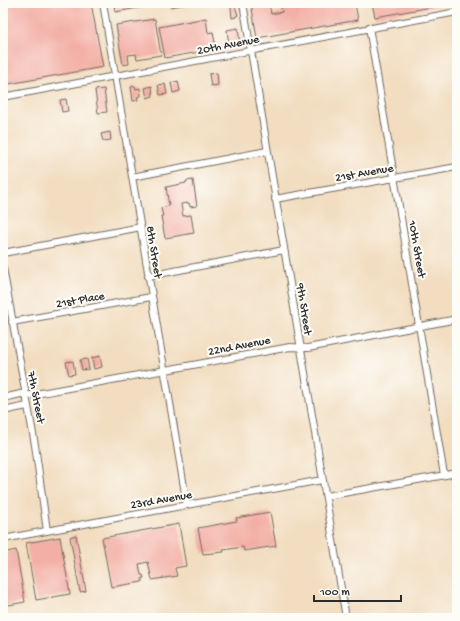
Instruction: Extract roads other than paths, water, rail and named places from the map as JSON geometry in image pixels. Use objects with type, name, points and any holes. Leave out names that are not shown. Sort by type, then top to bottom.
[{"type":"street","name":"8th Street","points":[[103,3],[186,505]]},
{"type":"street","name":"9th Street","points":[[243,3],[346,618]]},
{"type":"street","name":"20th Avenue","points":[[3,97],[250,51],[369,27],[457,12]]},
{"type":"street","name":"10th Street","points":[[369,27],[444,475]]},
{"type":"street","points":[[132,177],[267,151]]},
{"type":"street","name":"21st Avenue","points":[[275,200],[457,167]]},
{"type":"street","points":[[3,253],[140,227]]},
{"type":"street","points":[[148,276],[284,250]]},
{"type":"street","name":"7th Street","points":[[3,268],[28,406],[48,531]]},
{"type":"street","name":"21st Place","points":[[12,322],[151,297]]},
{"type":"street","name":"22nd Avenue","points":[[3,398],[290,347],[308,348],[457,319]]},
{"type":"street","points":[[3,411],[28,406]]},
{"type":"street","points":[[326,496],[457,473]]},
{"type":"street","name":"23rd Avenue","points":[[3,539],[322,480]]}]
